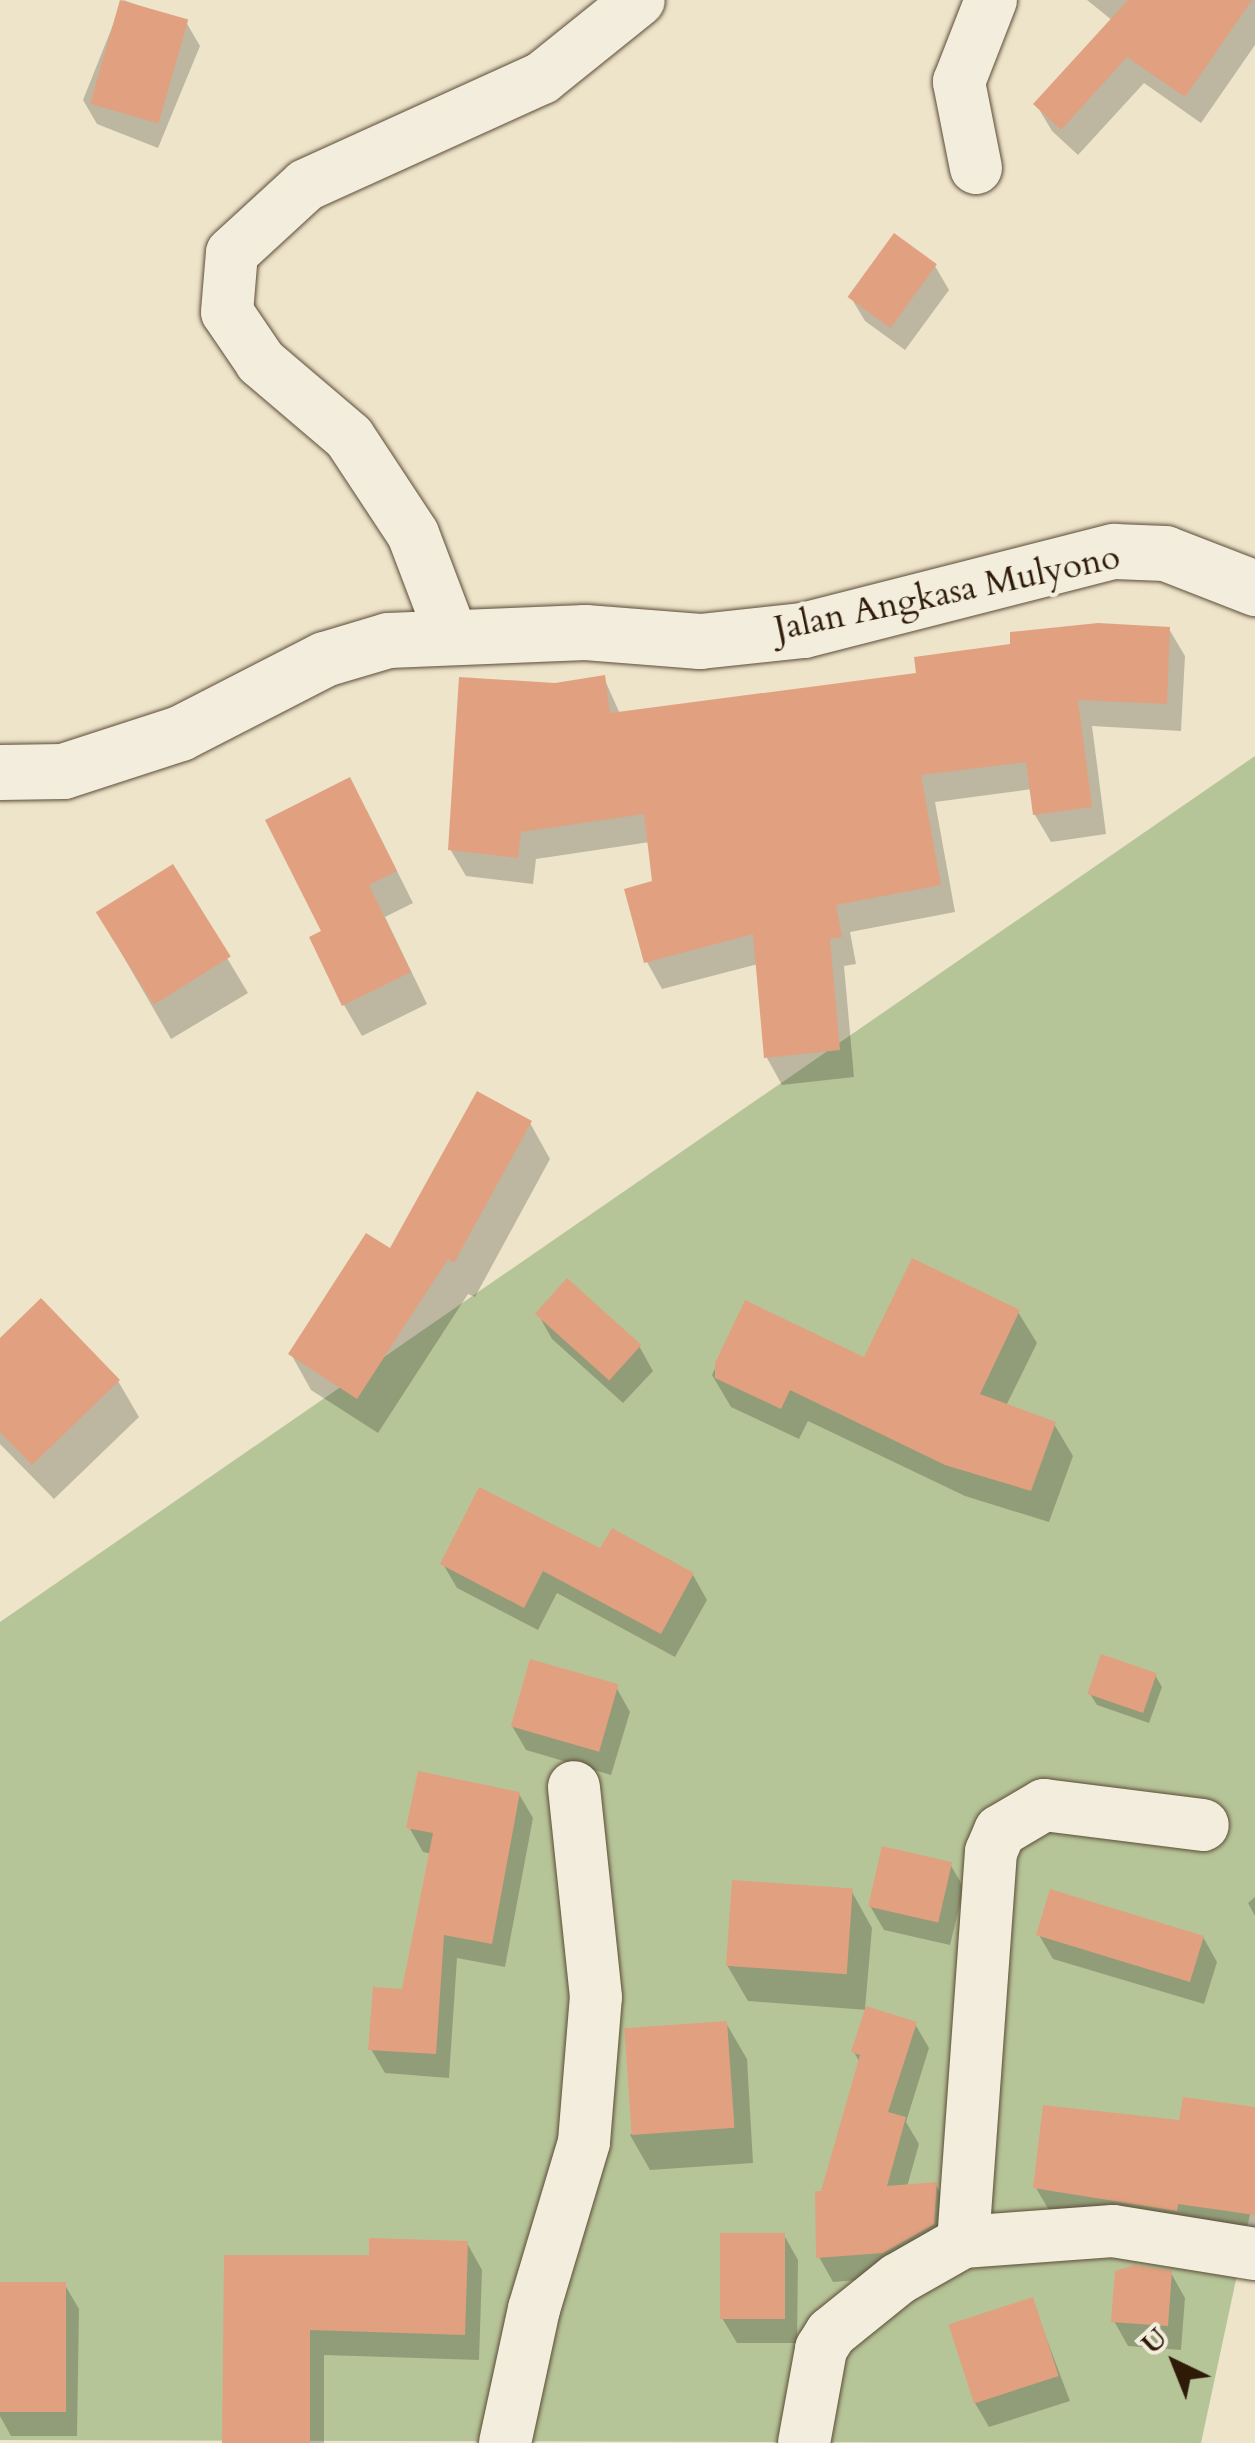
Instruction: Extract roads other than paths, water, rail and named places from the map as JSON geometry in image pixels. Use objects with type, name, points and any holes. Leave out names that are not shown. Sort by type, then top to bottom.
[{"type":"main road","name":"Jalan Angkasa Mulyono","points":[[0,772],[63,772],[180,733],[324,660],[388,640],[451,634],[585,632],[700,642],[803,630],[1114,551],[1165,553],[1255,588]]},
{"type":"street","points":[[451,634],[413,534],[349,437],[261,362],[226,312],[232,253],[306,186],[542,78],[619,23],[640,0]]},
{"type":"street","points":[[976,168],[959,82],[991,0]]},
{"type":"street","points":[[505,2443],[534,2309],[584,2142],[596,1996],[574,1787]]},
{"type":"street","points":[[963,2242],[990,1852],[1000,1831],[1044,1805],[1204,1826]]},
{"type":"street","points":[[804,2443],[822,2348],[832,2333],[898,2279],[963,2242],[1114,2232],[1255,2254]]}]
